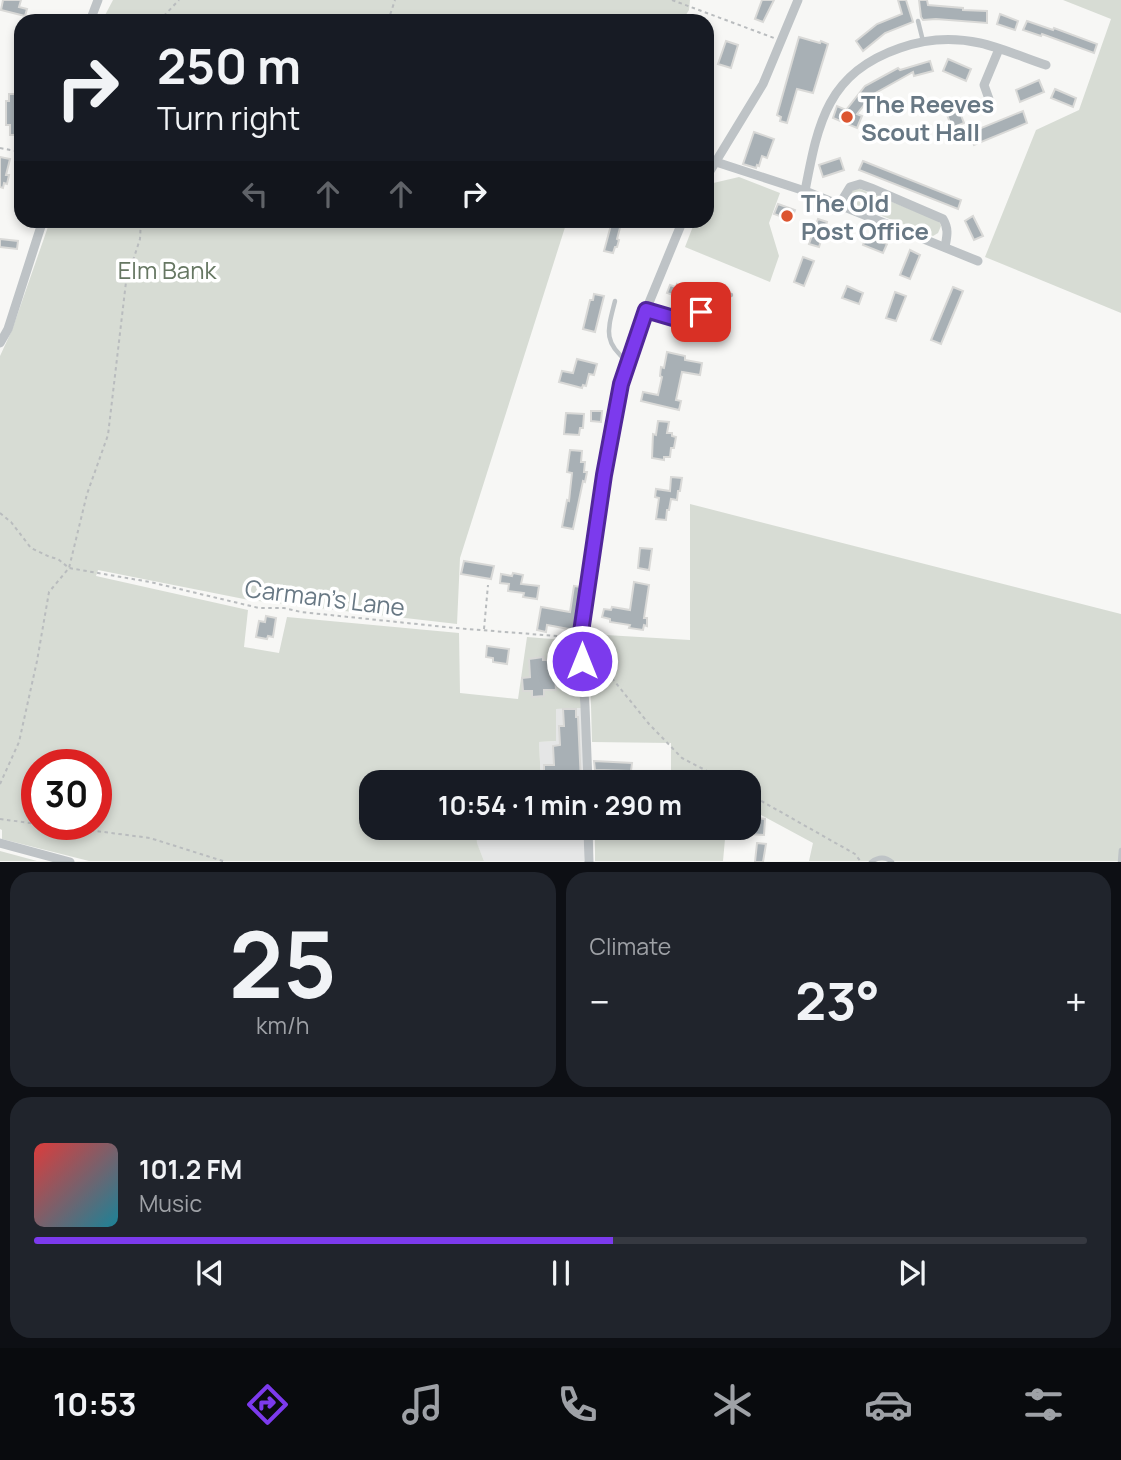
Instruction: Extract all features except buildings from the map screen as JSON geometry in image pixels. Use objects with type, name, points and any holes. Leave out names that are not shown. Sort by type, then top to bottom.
[{"type":"street","points":[[714,165],[763,84],[797,0]]},
{"type":"street","points":[[805,191],[812,152],[831,100],[851,74],[871,59],[897,48],[945,40],[981,43],[1046,65]]},
{"type":"street","points":[[989,99],[984,85],[999,49]]},
{"type":"street","points":[[716,162],[805,191],[978,261]]},
{"type":"street","points":[[839,205],[850,187],[855,184],[871,188],[943,219],[948,234],[945,247]]},
{"type":"street","points":[[0,343],[8,328],[40,228]]},
{"type":"street","points":[[587,770],[586,706],[580,639],[604,475],[621,384],[646,310],[680,228]]},
{"type":"street","points":[[588,840],[589,862]]},
{"type":"street","points":[[0,843],[70,862]]},
{"type":"lane","points":[[918,21],[923,42]]},
{"type":"lane","points":[[646,310],[691,321],[699,316],[709,296],[719,293],[731,295]]},
{"type":"lane","points":[[614,301],[609,328],[610,343],[619,355],[629,362]]},
{"type":"lane","points":[[1120,862],[1121,849]]},
{"type":"lane","points":[[871,862],[885,858],[892,862]]},
{"type":"path","points":[[166,14],[179,0]]},
{"type":"path","points":[[672,0],[709,14]]},
{"type":"path","points":[[714,16],[781,41]]},
{"type":"path","points":[[0,784],[19,742],[49,592],[69,568],[87,494],[108,435],[126,282],[141,239],[141,228]]},
{"type":"path","name":"Carman's Lane","points":[[0,513],[11,522],[31,548],[58,559],[69,568],[150,582],[259,608],[284,608],[301,612],[580,639]]},
{"type":"path","points":[[484,630],[488,585]]},
{"type":"path","points":[[580,639],[649,724],[682,758],[705,770]]},
{"type":"path","points":[[761,801],[855,854],[861,862]]},
{"type":"path","points":[[0,819],[21,822]]},
{"type":"path","points":[[112,833],[150,838],[226,862]]},
{"type":"shaded area","points":[[581,708],[584,770],[540,770],[539,742],[556,741],[555,709]]},
{"type":"shaded area","points":[[477,840],[585,840],[584,861],[484,861]]},
{"type":"green space","points":[[113,0],[690,0],[686,14],[106,14]]},
{"type":"green space","points":[[1063,0],[1121,0],[1121,313],[985,257],[1036,130],[1079,110],[1111,19]]},
{"type":"green space","points":[[739,177],[780,193],[769,223],[779,256],[770,282],[685,247],[692,228],[714,228],[714,183]]},
{"type":"green space","points":[[858,188],[939,221],[941,226],[938,233],[933,236],[849,203],[850,193]]},
{"type":"green space","name":"Elm Bank","points":[[48,228],[565,228],[460,558],[457,624],[249,600],[98,570],[96,576],[248,610],[244,647],[279,653],[287,617],[459,633],[460,693],[518,699],[527,637],[577,641],[581,708],[556,709],[556,741],[539,742],[540,770],[359,770],[359,840],[477,840],[484,861],[89,861],[2,839],[0,356],[12,330]]},
{"type":"green space","points":[[690,504],[1121,614],[1121,861],[809,861],[813,843],[761,815],[761,770],[671,770],[671,743],[592,742],[589,634],[690,640]]},
{"type":"green space","points":[[595,840],[725,840],[723,861],[595,861]]},
{"type":"green space","points":[[0,851],[37,861],[0,861]]},
{"type":"place","name":"The Reeves Scout Hall","points":[[847,117]]},
{"type":"place","name":"The Old Post Office","points":[[787,216]]},
{"type":"route","points":[[582,661],[580,639],[604,475],[621,384],[646,310],[691,321],[701,312]]}]
